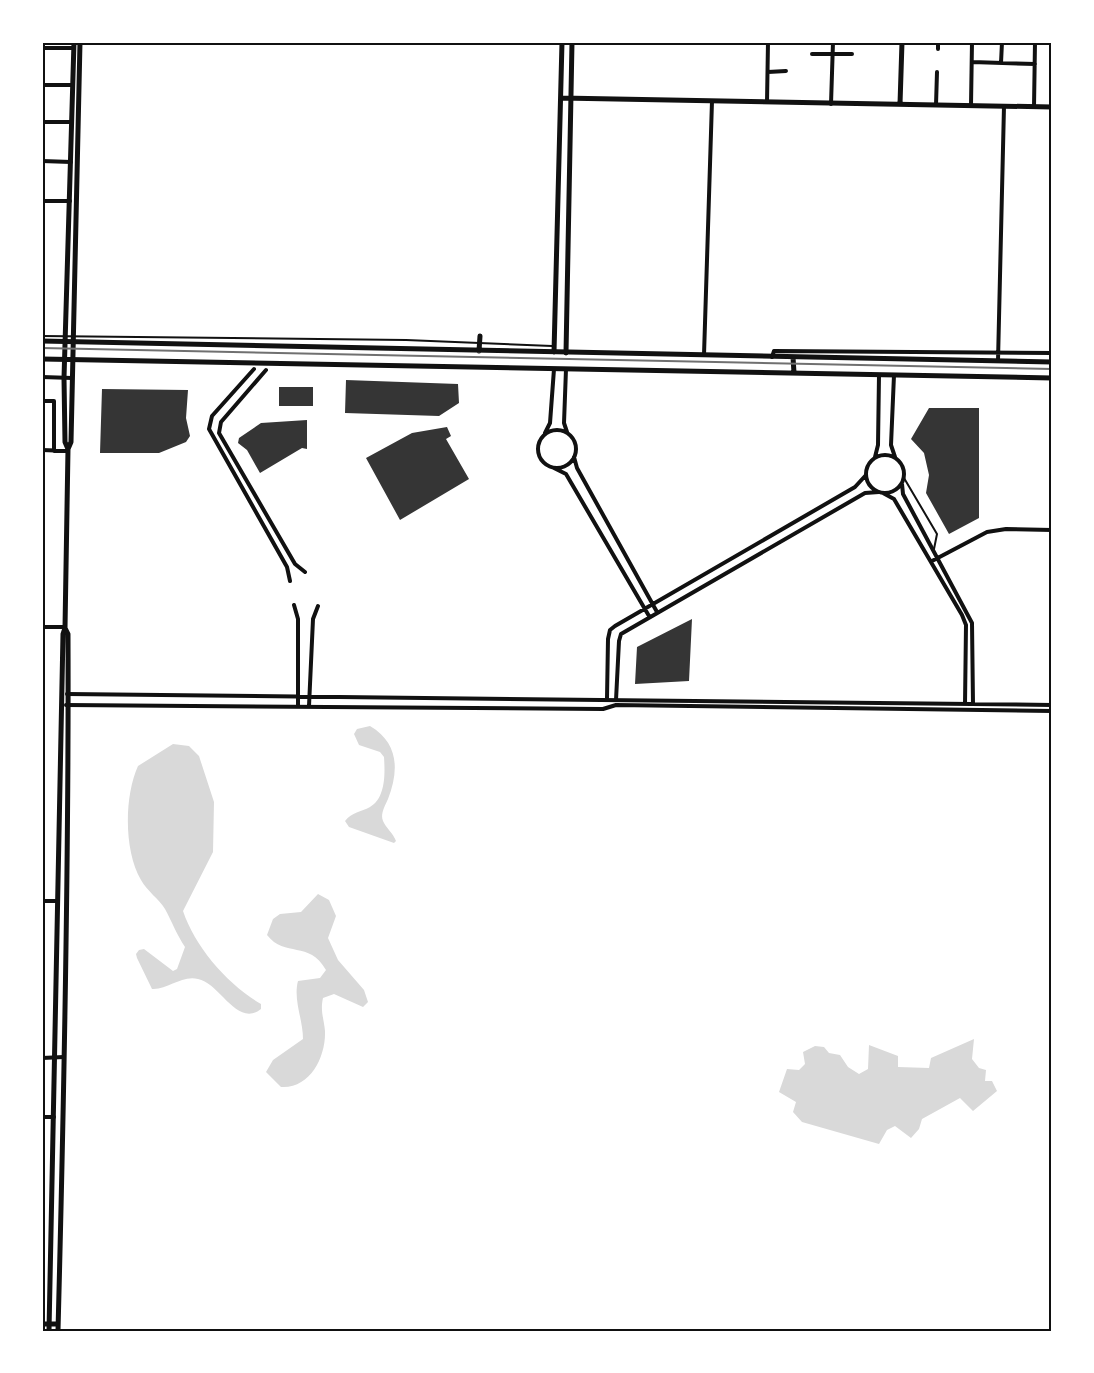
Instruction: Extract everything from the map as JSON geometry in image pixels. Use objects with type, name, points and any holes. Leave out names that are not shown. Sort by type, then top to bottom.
[{"type":"street","points":[[65,705],[64,1058],[58,1328],[47,1326],[58,901],[65,705],[66,694],[63,634],[65,627],[68,450],[71,442],[74,339],[80,42]]},
{"type":"street","points":[[554,350],[562,42]]},
{"type":"street","points":[[566,353],[572,42]]},
{"type":"street","points":[[767,102],[768,42]]},
{"type":"street","points":[[831,104],[833,42]]},
{"type":"street","points":[[900,104],[902,42]]},
{"type":"street","points":[[938,42],[938,49]]},
{"type":"street","points":[[971,105],[972,42]]},
{"type":"street","points":[[1001,63],[1002,42]]},
{"type":"street","points":[[1034,107],[1035,42]]},
{"type":"street","points":[[42,48],[74,45],[64,360],[64,442],[68,450]]},
{"type":"street","points":[[812,54],[852,54]]},
{"type":"street","points":[[972,62],[1035,64]]},
{"type":"street","points":[[768,72],[786,71]]},
{"type":"street","points":[[936,105],[937,72]]},
{"type":"street","points":[[42,85],[72,85]]},
{"type":"street","points":[[561,98],[1052,107]]},
{"type":"street","points":[[704,356],[712,101]]},
{"type":"street","points":[[998,361],[1004,106]]},
{"type":"street","points":[[42,122],[73,122]]},
{"type":"street","points":[[42,161],[71,162]]},
{"type":"street","points":[[42,201],[70,201]]},
{"type":"street","points":[[479,351],[480,336]]},
{"type":"street","points":[[42,341],[74,339],[362,349],[554,350],[566,353],[1052,362]]},
{"type":"street","points":[[362,340],[362,349]]},
{"type":"street","points":[[772,357],[774,351],[1052,353]]},
{"type":"street","points":[[793,357],[794,373]]},
{"type":"street","points":[[42,359],[1052,378]]},
{"type":"street","points":[[254,369],[213,416],[209,429],[287,567],[290,581]]},
{"type":"street","points":[[554,369],[550,423],[539,443],[538,455],[544,464],[566,474],[649,616]]},
{"type":"street","points":[[566,369],[564,423],[567,432],[576,444],[574,457],[577,468],[657,612]]},
{"type":"street","points":[[266,370],[221,422],[219,433],[295,564],[305,572]]},
{"type":"street","points":[[875,458],[878,445],[879,375]]},
{"type":"street","points":[[894,375],[891,445],[895,457],[903,466],[903,494],[972,623],[973,704]]},
{"type":"street","points":[[42,377],[72,378]]},
{"type":"street","points":[[42,401],[54,401],[54,451]]},
{"type":"street","points":[[545,434],[556,430],[567,432]]},
{"type":"street","points":[[42,450],[68,450]]},
{"type":"street","points":[[608,698],[610,630],[652,603],[855,487],[866,475],[869,464],[875,458],[883,455],[895,457]]},
{"type":"street","points":[[554,468],[565,466],[574,457]]},
{"type":"street","points":[[866,475],[870,485],[894,499],[932,561],[966,625],[965,704]]},
{"type":"street","points":[[609,707],[616,700],[621,634],[865,493],[896,490],[902,484]]},
{"type":"street","points":[[932,561],[987,532],[1052,530]]},
{"type":"street","points":[[294,605],[298,619],[298,706]]},
{"type":"street","points":[[309,706],[313,619],[318,606]]},
{"type":"street","points":[[42,627],[65,627]]},
{"type":"street","points":[[66,694],[608,698],[616,700],[1052,705]]},
{"type":"street","points":[[65,705],[1052,711]]},
{"type":"street","points":[[42,901],[58,901]]},
{"type":"street","points":[[42,1058],[64,1058]]},
{"type":"street","points":[[42,1117],[54,1117]]},
{"type":"street","points":[[42,1312],[49,1312]]},
{"type":"lane","points":[[42,336],[65,339]]},
{"type":"lane","points":[[74,339],[362,340],[554,350]]},
{"type":"lane","points":[[904,478],[937,534],[934,550]]},
{"type":"shaded area","points":[[370,726],[387,741],[394,758],[392,789],[382,818],[396,841],[394,843],[349,827],[345,821],[375,803],[382,791],[384,757],[380,752],[359,745],[354,734],[357,729]]},
{"type":"shaded area","points":[[173,744],[189,746],[199,756],[214,802],[213,852],[183,911],[188,925],[214,964],[237,987],[261,1004],[261,1009],[252,1013],[244,1013],[236,1009],[214,988],[198,979],[186,979],[152,989],[137,958],[136,954],[139,950],[144,949],[173,971],[177,969],[185,947],[165,909],[144,884],[135,868],[128,824],[130,793],[138,766]]},
{"type":"shaded area","points":[[318,894],[329,900],[336,916],[328,938],[338,960],[364,990],[368,1002],[363,1007],[334,994],[323,998],[325,1041],[319,1061],[308,1077],[300,1083],[281,1087],[266,1072],[273,1060],[303,1039],[297,1002],[298,981],[320,978],[326,970],[312,955],[281,946],[267,935],[273,919],[280,914],[301,912]]},
{"type":"shaded area","points":[[974,1039],[972,1059],[979,1068],[986,1070],[985,1081],[992,1081],[997,1091],[973,1111],[960,1098],[922,1119],[919,1129],[911,1138],[895,1126],[887,1130],[879,1144],[802,1122],[793,1112],[796,1102],[779,1092],[787,1069],[799,1070],[805,1064],[803,1052],[815,1046],[824,1047],[829,1053],[840,1055],[848,1067],[859,1074],[868,1069],[869,1045],[898,1056],[898,1067],[929,1068],[931,1058]]},
{"type":"building","points":[[346,380],[458,384],[459,403],[439,416],[345,413]]},
{"type":"building","points":[[279,387],[313,387],[313,406],[279,406]]},
{"type":"building","points":[[102,389],[188,390],[186,418],[190,436],[186,442],[159,453],[100,453]]},
{"type":"building","points":[[929,408],[979,408],[979,518],[949,534],[926,493],[929,475],[924,453],[911,439]]},
{"type":"building","points":[[307,420],[307,449],[302,448],[260,473],[247,450],[238,443],[239,438],[261,423]]},
{"type":"building","points":[[447,427],[451,436],[446,439],[469,479],[400,520],[366,458],[412,433]]},
{"type":"building","points":[[692,619],[689,681],[635,684],[637,647]]},
{"type":"railway","points":[[42,348],[1052,369]]}]
